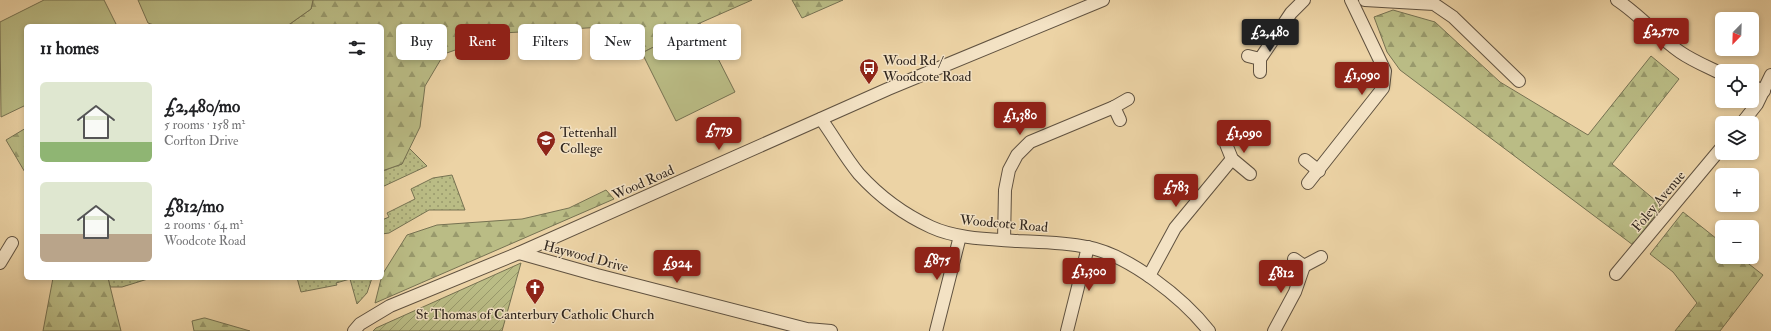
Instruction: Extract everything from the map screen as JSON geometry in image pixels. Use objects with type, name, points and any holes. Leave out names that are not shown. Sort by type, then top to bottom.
[{"type":"street","name":"Wood Road","points":[[354,331],[360,324],[390,306],[519,253],[888,89],[1103,0]]},
{"type":"street","points":[[1260,72],[1254,58],[1291,13],[1304,0]]},
{"type":"street","points":[[1308,183],[1383,88],[1384,71],[1351,0]]},
{"type":"street","points":[[1365,0],[1434,4],[1453,17],[1519,81]]},
{"type":"street","points":[[1617,0],[1627,6],[1680,52],[1715,71]]},
{"type":"street","points":[[1748,116],[1757,104],[1771,75]]},
{"type":"street","points":[[1759,89],[1764,91]]},
{"type":"street","points":[[1004,240],[1005,190],[1009,170],[1018,155],[1030,142],[1114,107],[1128,99]]},
{"type":"street","points":[[1114,107],[1120,120]]},
{"type":"street","name":"Woodcote Road","points":[[821,119],[859,174],[886,199],[908,215],[933,228],[960,236],[1067,243],[1088,247],[1110,254],[1149,276],[1190,311],[1209,331]]},
{"type":"street","points":[[1226,144],[1232,160],[1250,174]]},
{"type":"street","name":"Foley Avenue","points":[[1616,274],[1715,155]]},
{"type":"street","points":[[1149,276],[1175,228],[1232,160]]},
{"type":"street","points":[[1305,160],[1319,171]]},
{"type":"street","points":[[936,331],[960,236]]},
{"type":"street","points":[[0,263],[12,243]]},
{"type":"street","points":[[1067,331],[1088,247]]},
{"type":"street","name":"Haywood Drive","points":[[519,253],[806,330],[831,331]]},
{"type":"street","points":[[1274,331],[1295,292],[1304,266],[1321,258]]},
{"type":"street","points":[[1294,259],[1304,266]]},
{"type":"green space","points":[[44,0],[104,0],[116,24],[24,24],[24,106],[1,117],[0,22]]},
{"type":"green space","points":[[138,0],[313,0],[311,9],[290,24],[148,23]]},
{"type":"green space","points":[[313,0],[752,0],[698,24],[653,24],[653,47],[645,51],[645,24],[590,24],[590,28],[582,28],[582,24],[518,24],[518,32],[510,33],[510,24],[455,24],[455,50],[447,53],[447,24],[396,24],[396,60],[440,60],[425,86],[420,127],[402,164],[384,170],[384,24],[290,24],[311,9]]},
{"type":"green space","points":[[792,0],[843,0],[802,18]]},
{"type":"green space","points":[[1393,10],[1435,22],[1500,82],[1588,135],[1651,56],[1679,79],[1612,164],[1662,206],[1633,245],[1400,70],[1387,52],[1374,17]]},
{"type":"green space","points":[[653,47],[653,60],[719,60],[735,92],[676,121],[645,59],[645,51]]},
{"type":"green space","points":[[24,129],[24,171],[6,140]]},
{"type":"green space","points":[[409,148],[427,166],[384,186],[384,170],[402,164]]},
{"type":"green space","points":[[452,175],[465,210],[429,210],[389,233],[384,234],[384,219],[389,217],[387,213],[415,199],[411,189],[433,178]]},
{"type":"green space","points":[[606,190],[614,199],[375,303],[381,280],[384,280],[384,272],[407,235],[437,225],[522,219],[569,208]]},
{"type":"green space","points":[[1683,212],[1715,237],[1715,264],[1749,264],[1763,275],[1720,331],[1675,331],[1697,303],[1673,272],[1650,254]]},
{"type":"green space","points":[[521,263],[502,331],[373,331],[376,328]]},
{"type":"green space","points":[[53,280],[108,280],[121,331],[43,331]]},
{"type":"green space","points":[[108,280],[145,280],[122,287],[110,287]]},
{"type":"green space","points":[[298,280],[346,280],[336,283],[337,285],[301,292]]},
{"type":"green space","points":[[350,280],[371,280],[367,293],[357,304]]},
{"type":"green space","points":[[204,318],[250,331],[194,331],[192,321]]},
{"type":"place","name":"Wood Rd / Woodcote Road","points":[[869,85]]},
{"type":"place","name":"Tettenhall College","points":[[546,157]]},
{"type":"place","name":"St Thomas of Canterbury Catholic Church","points":[[535,305]]}]
